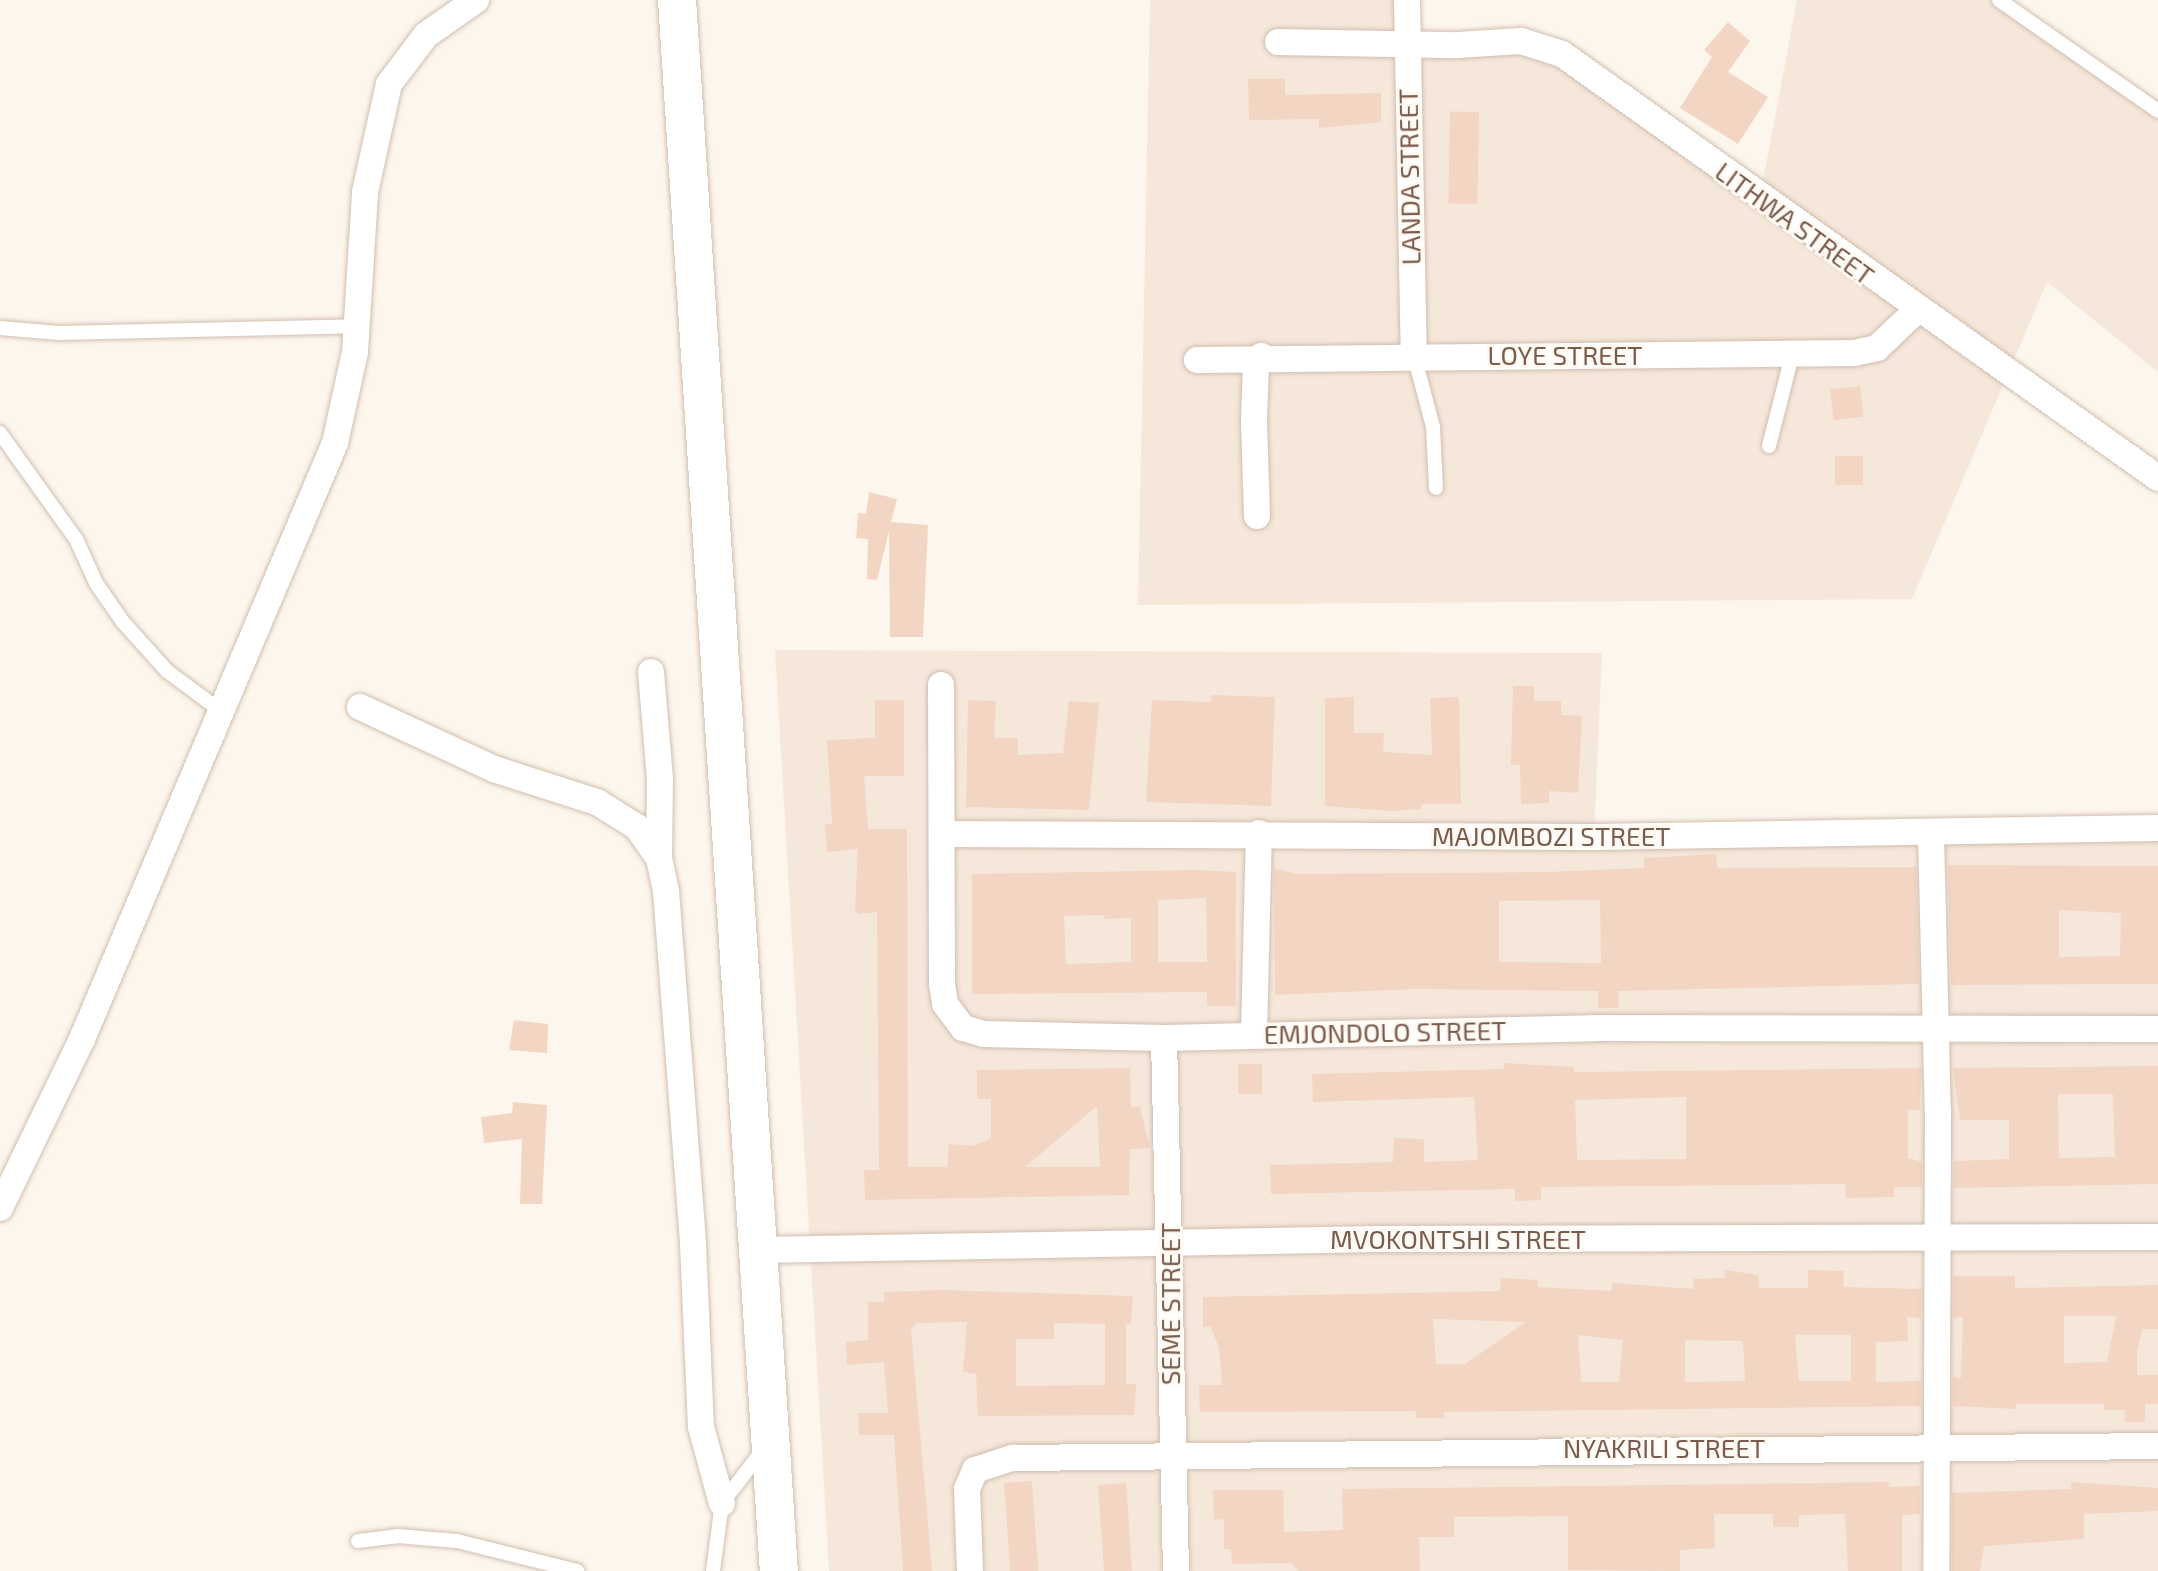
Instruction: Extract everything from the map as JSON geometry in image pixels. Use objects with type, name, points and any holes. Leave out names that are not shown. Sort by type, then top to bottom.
[{"type":"main road","points":[[677,0],[779,1571]]},
{"type":"street","points":[[0,1208],[67,1073],[335,443],[348,399],[357,326],[365,192],[389,84],[426,35],[476,0]]},
{"type":"street","name":"LANDA STREET","points":[[1407,0],[1414,355]]},
{"type":"street","name":"LITHWA STREET","points":[[1278,42],[1407,41],[1458,45],[1521,41],[1562,54],[1917,310],[2158,478]]},
{"type":"street","name":"LOYE STREET","points":[[1197,360],[1261,356],[1792,356],[1877,348],[1917,310]]},
{"type":"street","points":[[1257,516],[1254,420],[1256,363],[1261,356]]},
{"type":"street","points":[[651,672],[660,780],[659,858],[666,891],[693,1244],[701,1427],[722,1503]]},
{"type":"street","name":"EMJONDOLO STREET","points":[[941,685],[942,984],[952,1019],[963,1028],[984,1034],[1164,1038],[1254,1034],[1932,1026],[2158,1029]]},
{"type":"street","points":[[360,707],[494,769],[597,802],[637,827],[659,858]]},
{"type":"street","name":"MAJOMBOZI STREET","points":[[943,834],[1931,834],[2158,828]]},
{"type":"street","points":[[1254,1034],[1259,833]]},
{"type":"street","points":[[1931,834],[1936,1236],[1932,1447],[1936,1571]]},
{"type":"street","name":"SEME STREET","points":[[1164,1038],[1170,1241],[1170,1455],[1176,1571]]},
{"type":"street","name":"MVOKONTSHI STREET","points":[[758,1250],[1170,1241],[2158,1237]]},
{"type":"street","name":"NYAKRILI STREET","points":[[970,1571],[967,1489],[975,1470],[1013,1458],[2158,1446]]},
{"type":"lane","points":[[1999,0],[2158,111]]},
{"type":"lane","points":[[0,328],[59,333],[357,326]]},
{"type":"lane","points":[[1414,355],[1433,427],[1436,488]]},
{"type":"lane","points":[[1769,446],[1792,356]]},
{"type":"lane","points":[[0,433],[76,539],[96,583],[123,622],[167,671],[222,712]]},
{"type":"lane","points":[[698,1571],[713,1567],[722,1503],[770,1440]]},
{"type":"lane","points":[[358,1541],[397,1536],[457,1541],[577,1571]]},
{"type":"shaded area","points":[[1150,0],[1407,0],[1407,40],[1521,41],[1760,197],[1797,0],[1999,0],[2158,111],[2158,372],[2047,282],[1912,599],[1138,605]]},
{"type":"shaded area","points":[[775,650],[1602,653],[1594,836],[2158,825],[2158,1571],[829,1571]]},
{"type":"building","points":[[1728,22],[1750,41],[1728,72],[1768,97],[1738,144],[1680,108],[1712,57],[1704,50]]},
{"type":"building","points":[[1248,79],[1285,79],[1285,95],[1381,93],[1381,122],[1319,128],[1319,119],[1249,120]]},
{"type":"building","points":[[1450,111],[1479,112],[1477,204],[1448,203]]},
{"type":"building","points":[[1860,386],[1863,417],[1833,420],[1830,389]]},
{"type":"building","points":[[1835,456],[1863,456],[1863,485],[1835,485]]},
{"type":"building","points":[[869,492],[897,499],[891,522],[928,525],[923,637],[890,637],[889,531],[877,580],[867,579],[868,539],[856,538],[858,513],[866,514]]},
{"type":"building","points":[[1513,686],[1534,686],[1534,701],[1561,701],[1561,715],[1582,716],[1578,793],[1549,791],[1549,803],[1521,804],[1520,765],[1511,765]]},
{"type":"building","points":[[1211,695],[1275,697],[1271,806],[1146,802],[1152,700],[1211,702]]},
{"type":"building","points":[[1354,697],[1354,733],[1384,733],[1383,752],[1432,755],[1430,698],[1459,697],[1461,804],[1421,804],[1421,809],[1391,811],[1325,806],[1325,698]]},
{"type":"building","points":[[875,700],[904,700],[904,776],[864,776],[868,829],[907,829],[908,1167],[947,1167],[949,1144],[973,1146],[991,1138],[991,1099],[977,1099],[977,1070],[1130,1068],[1131,1107],[1140,1107],[1150,1148],[1130,1149],[1129,1195],[865,1200],[864,1170],[879,1170],[877,912],[858,914],[855,909],[858,849],[827,852],[825,824],[832,824],[827,740],[875,738]],"holes":[[[1097,1106],[1100,1167],[1025,1167]]]},
{"type":"building","points":[[968,700],[996,701],[994,738],[1018,738],[1018,755],[1063,753],[1069,701],[1099,703],[1089,810],[966,807]]},
{"type":"building","points":[[1716,854],[1717,868],[1916,867],[1919,984],[1618,991],[1619,1008],[1598,1008],[1598,991],[1415,989],[1275,995],[1274,869],[1299,874],[1547,872],[1644,868],[1644,858]],"holes":[[[1600,900],[1601,963],[1499,962],[1499,901]]]},
{"type":"building","points":[[1948,865],[2158,866],[2158,984],[1951,985]],"holes":[[[2059,910],[2121,913],[2120,956],[2059,957]]]},
{"type":"building","points":[[1236,872],[1236,1006],[1207,1006],[1207,992],[972,994],[972,874]],"holes":[[[1206,898],[1207,962],[1158,962],[1158,900]],[[1104,915],[1104,919],[1131,918],[1131,962],[1066,964],[1064,916]]]},
{"type":"building","points":[[514,1020],[548,1024],[547,1053],[509,1050]]},
{"type":"building","points":[[1504,1063],[1574,1067],[1574,1072],[1921,1068],[1920,1110],[1908,1110],[1908,1158],[1922,1162],[1922,1187],[1894,1187],[1894,1197],[1846,1198],[1845,1184],[1541,1187],[1541,1200],[1515,1201],[1515,1189],[1271,1194],[1270,1165],[1393,1162],[1394,1138],[1424,1139],[1424,1162],[1478,1160],[1474,1097],[1313,1102],[1312,1074],[1504,1069]],"holes":[[[1686,1097],[1686,1159],[1577,1160],[1575,1100]]]},
{"type":"building","points":[[1238,1064],[1262,1064],[1262,1094],[1238,1094]]},
{"type":"building","points":[[2158,1066],[2158,1184],[1954,1188],[1954,1161],[2009,1159],[2009,1120],[1960,1120],[1953,1068]],"holes":[[[2058,1094],[2113,1094],[2115,1157],[2059,1158]]]},
{"type":"building","points":[[513,1102],[547,1105],[542,1204],[520,1204],[522,1139],[484,1143],[481,1117],[512,1113]]},
{"type":"building","points":[[1725,1270],[1758,1275],[1759,1288],[1808,1288],[1808,1270],[1844,1271],[1843,1287],[1921,1289],[1921,1318],[1907,1317],[1908,1341],[1876,1342],[1876,1382],[1921,1381],[1921,1406],[1444,1412],[1444,1418],[1416,1418],[1416,1411],[1200,1412],[1199,1385],[1222,1385],[1219,1348],[1211,1327],[1203,1327],[1203,1297],[1500,1291],[1501,1278],[1538,1280],[1538,1287],[1611,1291],[1612,1283],[1694,1289],[1693,1279],[1725,1278]],"holes":[[[1433,1319],[1526,1322],[1465,1364],[1436,1364]],[[1578,1335],[1623,1340],[1619,1382],[1581,1382]],[[1795,1335],[1851,1335],[1851,1381],[1799,1381]],[[1685,1340],[1743,1341],[1745,1381],[1685,1382]]]},
{"type":"building","points":[[1953,1276],[2015,1276],[2015,1288],[2158,1285],[2158,1329],[2142,1329],[2137,1375],[2158,1375],[2158,1404],[2145,1404],[2145,1422],[2125,1422],[2125,1410],[2104,1410],[2104,1404],[2016,1404],[2016,1409],[1953,1406],[1953,1377],[1961,1378],[1963,1317],[1953,1318]],"holes":[[[2064,1316],[2116,1316],[2107,1362],[2064,1363]]]},
{"type":"building","points":[[941,1290],[1133,1296],[1131,1323],[1126,1324],[1126,1384],[1136,1384],[1134,1415],[978,1416],[976,1374],[963,1372],[967,1322],[916,1323],[911,1329],[932,1571],[903,1571],[894,1435],[859,1435],[858,1413],[888,1413],[884,1362],[847,1365],[846,1342],[868,1340],[868,1302],[884,1302],[884,1292]],"holes":[[[1054,1323],[1105,1324],[1105,1385],[1016,1386],[1016,1339],[1054,1339]]]},
{"type":"building","points":[[1032,1481],[1038,1571],[1010,1571],[1004,1483]]},
{"type":"building","points":[[1890,1482],[1887,1487],[1919,1486],[1920,1514],[1902,1515],[1902,1571],[1848,1571],[1845,1514],[1799,1515],[1799,1527],[1773,1527],[1773,1514],[1714,1514],[1715,1548],[1680,1550],[1680,1571],[1568,1570],[1568,1516],[1454,1517],[1454,1537],[1419,1537],[1420,1571],[1299,1571],[1291,1563],[1232,1564],[1231,1549],[1224,1549],[1224,1519],[1214,1520],[1213,1490],[1283,1490],[1284,1532],[1343,1530],[1342,1489]]},
{"type":"building","points":[[2071,1482],[2158,1488],[2158,1511],[2084,1514],[2084,1539],[1984,1546],[1980,1571],[1952,1571],[1952,1493],[2071,1489]]},
{"type":"building","points":[[1126,1483],[1132,1571],[1104,1571],[1098,1485]]}]
